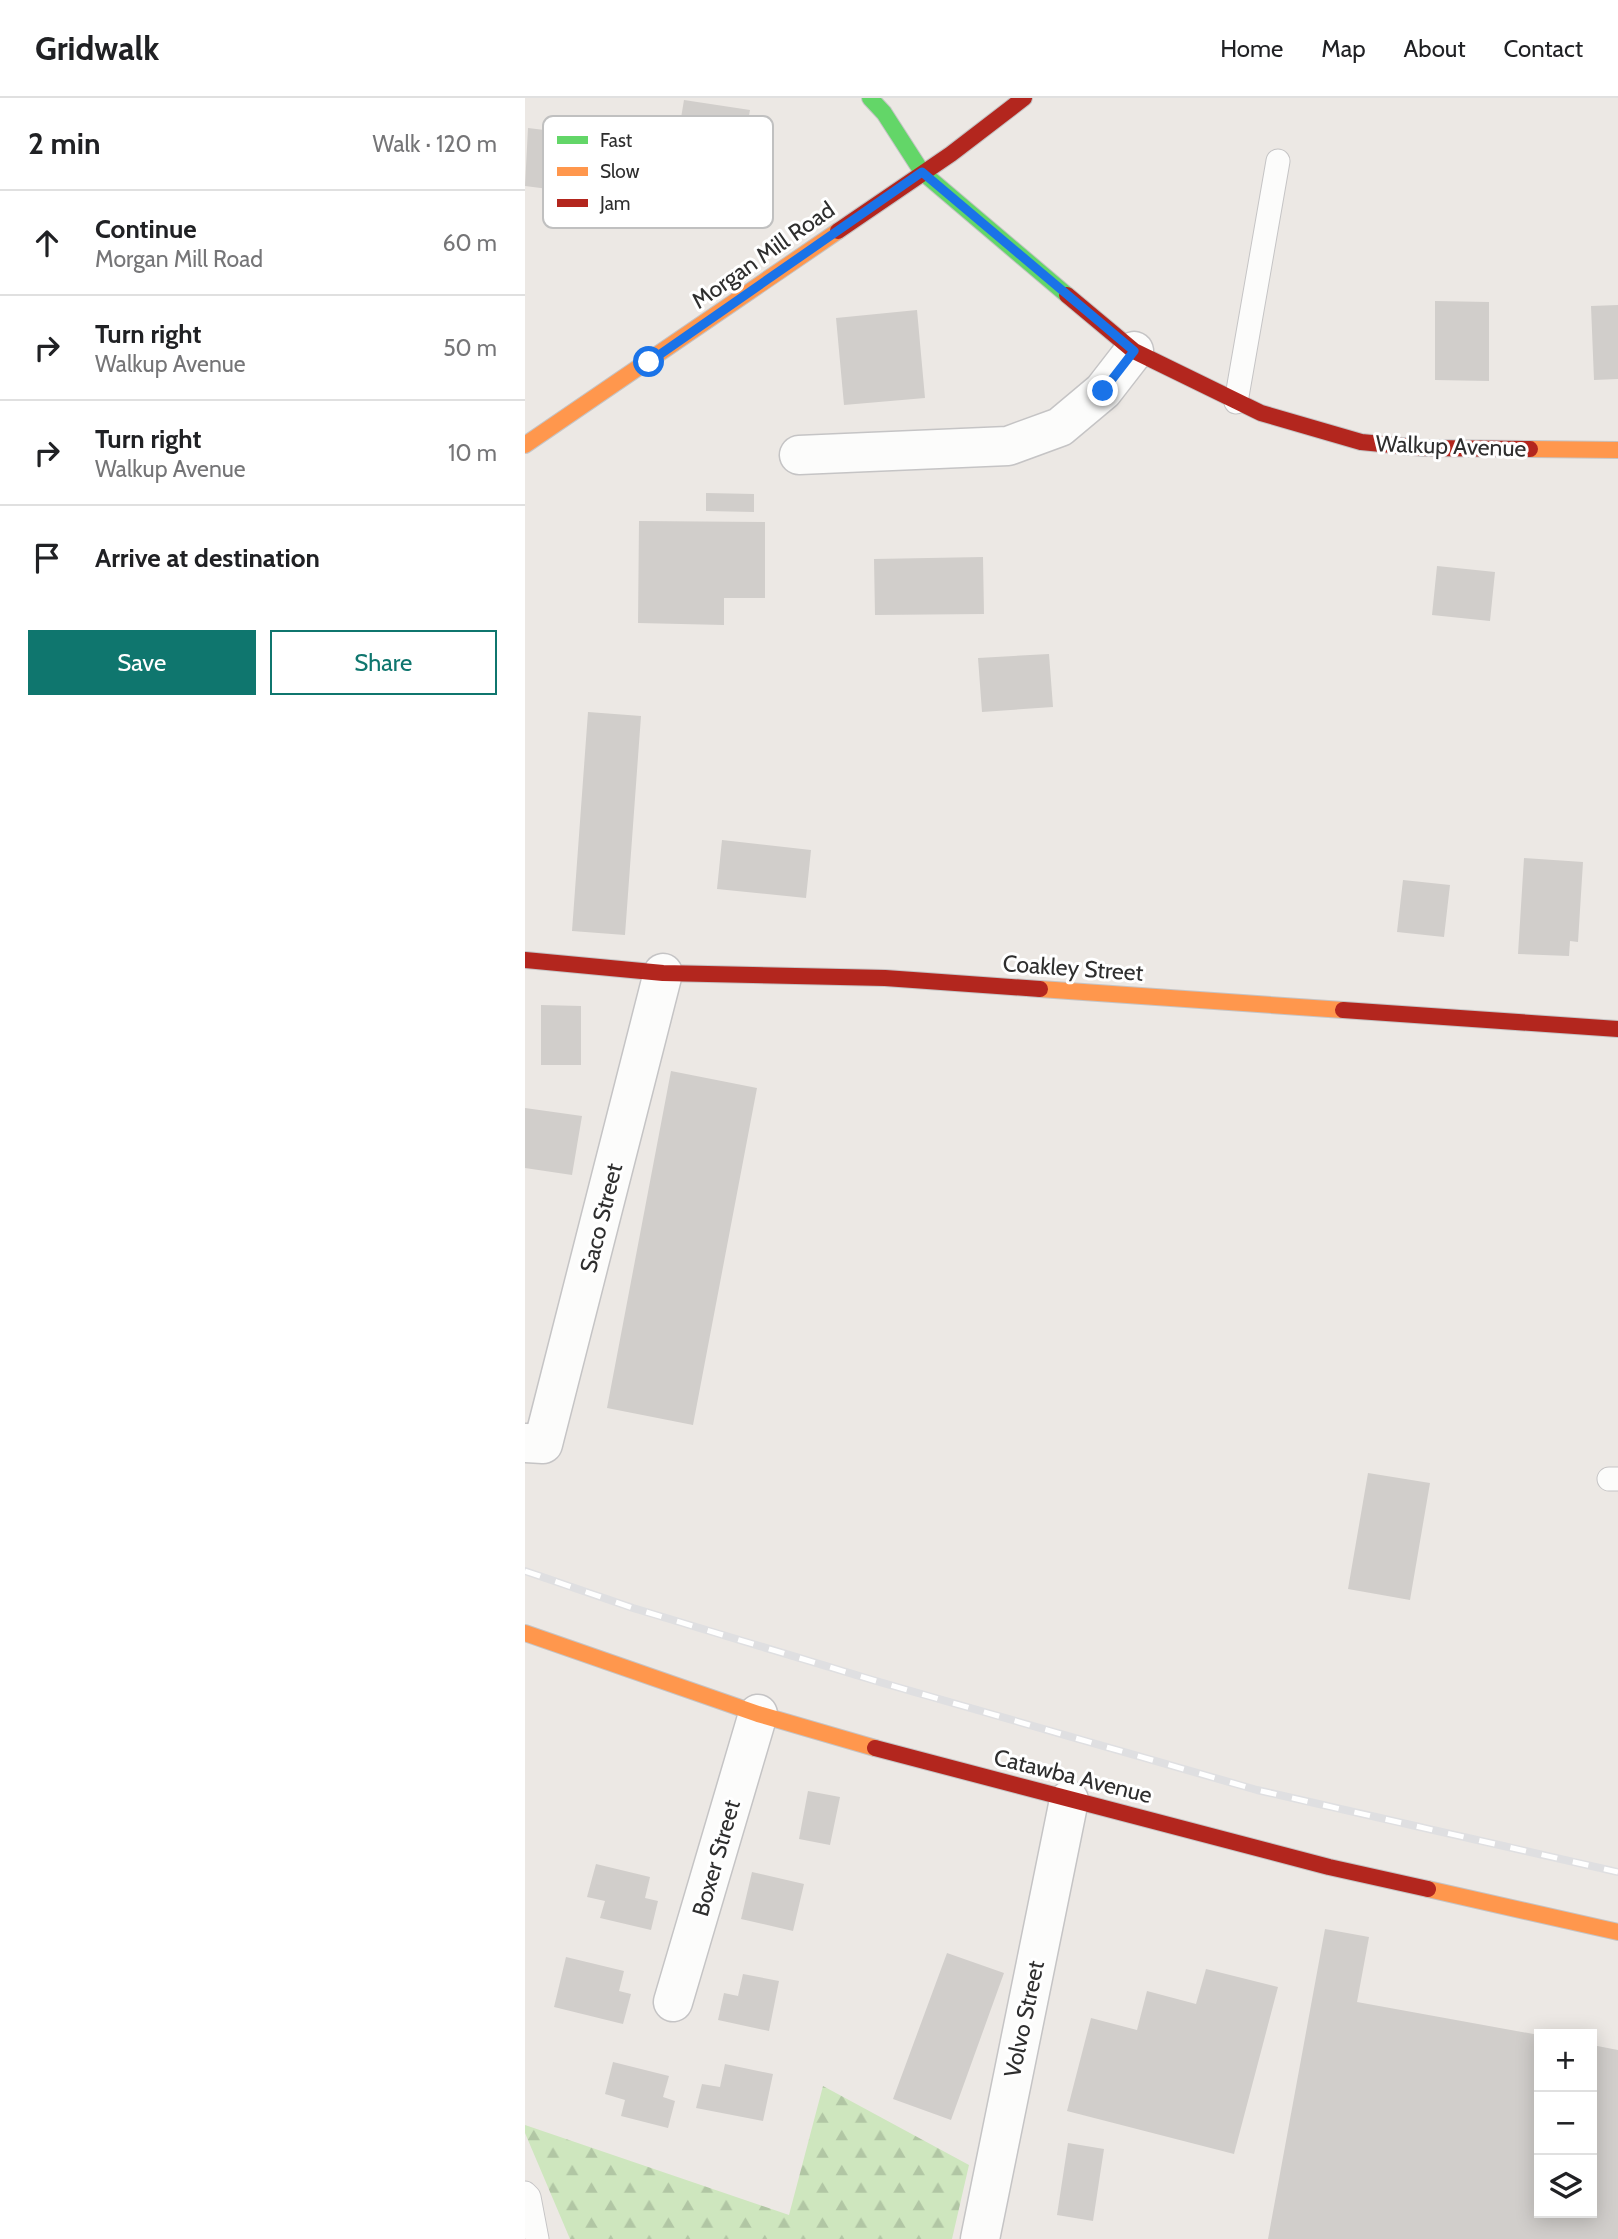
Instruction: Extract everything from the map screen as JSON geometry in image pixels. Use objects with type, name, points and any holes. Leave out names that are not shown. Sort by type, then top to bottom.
[{"type":"street","name":"Walkup Avenue","points":[[870,98],[884,113],[922,172],[1134,351],[1235,402],[1261,413],[1361,442],[1423,448],[1618,450]]},
{"type":"street","name":"Morgan Mill Road","points":[[525,445],[922,172],[1024,98]]},
{"type":"street","points":[[799,455],[1008,446],[1060,427],[1103,391],[1134,351]]},
{"type":"street","name":"Coakley Street","points":[[525,960],[663,973],[885,978],[1618,1029]]},
{"type":"street","name":"Saco Street","points":[[525,1443],[543,1444],[663,973]]},
{"type":"street","name":"Catawba Avenue","points":[[525,1633],[758,1714],[1069,1800],[1329,1867],[1618,1932]]},
{"type":"street","name":"Boxer Street","points":[[673,2001],[758,1714]]},
{"type":"street","name":"Volvo Street","points":[[980,2239],[1069,1800]]},
{"type":"lane","points":[[1235,402],[1278,161]]},
{"type":"lane","points":[[525,2193],[529,2197],[537,2239]]},
{"type":"green space","points":[[823,2086],[969,2165],[952,2239],[570,2239],[525,2133],[525,2125],[789,2215]]},
{"type":"building","points":[[684,100],[750,110],[749,116],[681,116]]},
{"type":"building","points":[[528,128],[543,130],[543,188],[525,186]]},
{"type":"building","points":[[1435,301],[1489,302],[1489,381],[1435,380]]},
{"type":"building","points":[[1618,305],[1618,379],[1594,380],[1591,306]]},
{"type":"building","points":[[917,310],[925,398],[844,405],[836,318]]},
{"type":"building","points":[[706,493],[754,494],[754,512],[706,511]]},
{"type":"building","points":[[639,521],[765,522],[765,598],[724,598],[724,625],[638,623]]},
{"type":"building","points":[[983,557],[984,614],[875,615],[874,559]]},
{"type":"building","points":[[1437,566],[1495,572],[1490,621],[1432,615]]},
{"type":"building","points":[[1049,654],[1053,707],[982,712],[978,658]]},
{"type":"building","points":[[588,712],[641,716],[625,935],[572,931]]},
{"type":"building","points":[[722,840],[811,850],[806,898],[717,889]]},
{"type":"building","points":[[1524,858],[1583,862],[1578,942],[1570,941],[1569,956],[1518,954]]},
{"type":"building","points":[[1403,880],[1450,885],[1444,937],[1397,932]]},
{"type":"building","points":[[541,1005],[581,1006],[581,1065],[541,1065]]},
{"type":"building","points":[[671,1071],[757,1088],[693,1425],[607,1408]]},
{"type":"building","points":[[525,1108],[582,1116],[572,1175],[525,1168]]},
{"type":"building","points":[[1368,1473],[1430,1483],[1410,1600],[1348,1589]]},
{"type":"building","points":[[808,1791],[840,1797],[830,1845],[799,1839]]},
{"type":"building","points":[[596,1864],[650,1877],[645,1898],[658,1901],[651,1930],[600,1918],[605,1901],[587,1897]]},
{"type":"building","points":[[752,1872],[804,1884],[793,1931],[741,1919]]},
{"type":"building","points":[[1325,1929],[1369,1937],[1357,2002],[1534,2034],[1534,2218],[1597,2218],[1597,2046],[1618,2050],[1618,2239],[1268,2239]]},
{"type":"building","points":[[947,1953],[1004,1973],[951,2120],[893,2099]]},
{"type":"building","points":[[566,1957],[624,1971],[619,1991],[631,1994],[623,2024],[554,2007]]},
{"type":"building","points":[[1206,1969],[1278,1987],[1234,2154],[1067,2111],[1091,2018],[1137,2030],[1147,1991],[1196,2004]]},
{"type":"building","points":[[743,1974],[779,1981],[769,2031],[718,2020],[724,1993],[738,1996]]},
{"type":"building","points":[[613,2062],[669,2076],[663,2097],[675,2101],[668,2128],[621,2116],[625,2100],[605,2094]]},
{"type":"building","points":[[725,2064],[773,2074],[763,2121],[696,2108],[702,2084],[720,2087]]},
{"type":"building","points":[[1068,2143],[1104,2149],[1093,2221],[1057,2215]]},
{"type":"railway","points":[[525,1571],[633,1608],[876,1681],[1257,1790],[1618,1872]]},
{"type":"traffic: fast","points":[[870,98],[884,113],[922,172],[1067,295]]},
{"type":"traffic: slow","points":[[525,445],[838,231]]},
{"type":"traffic: slow","points":[[1530,449],[1618,450]]},
{"type":"traffic: slow","points":[[1040,989],[1343,1010]]},
{"type":"traffic: slow","points":[[525,1633],[758,1714],[875,1748]]},
{"type":"traffic: slow","points":[[1428,1889],[1618,1932]]},
{"type":"traffic: jam","points":[[838,231],[951,154],[1024,98]]},
{"type":"traffic: jam","points":[[1067,295],[1134,351],[1261,413],[1361,442],[1423,448],[1530,449]]},
{"type":"traffic: jam","points":[[525,960],[663,973],[885,978],[1040,989]]},
{"type":"traffic: jam","points":[[1343,1010],[1618,1029]]},
{"type":"traffic: jam","points":[[875,1748],[1329,1867],[1428,1889]]},
{"type":"route","points":[[649,362],[922,172],[1134,351],[1103,391]]}]
